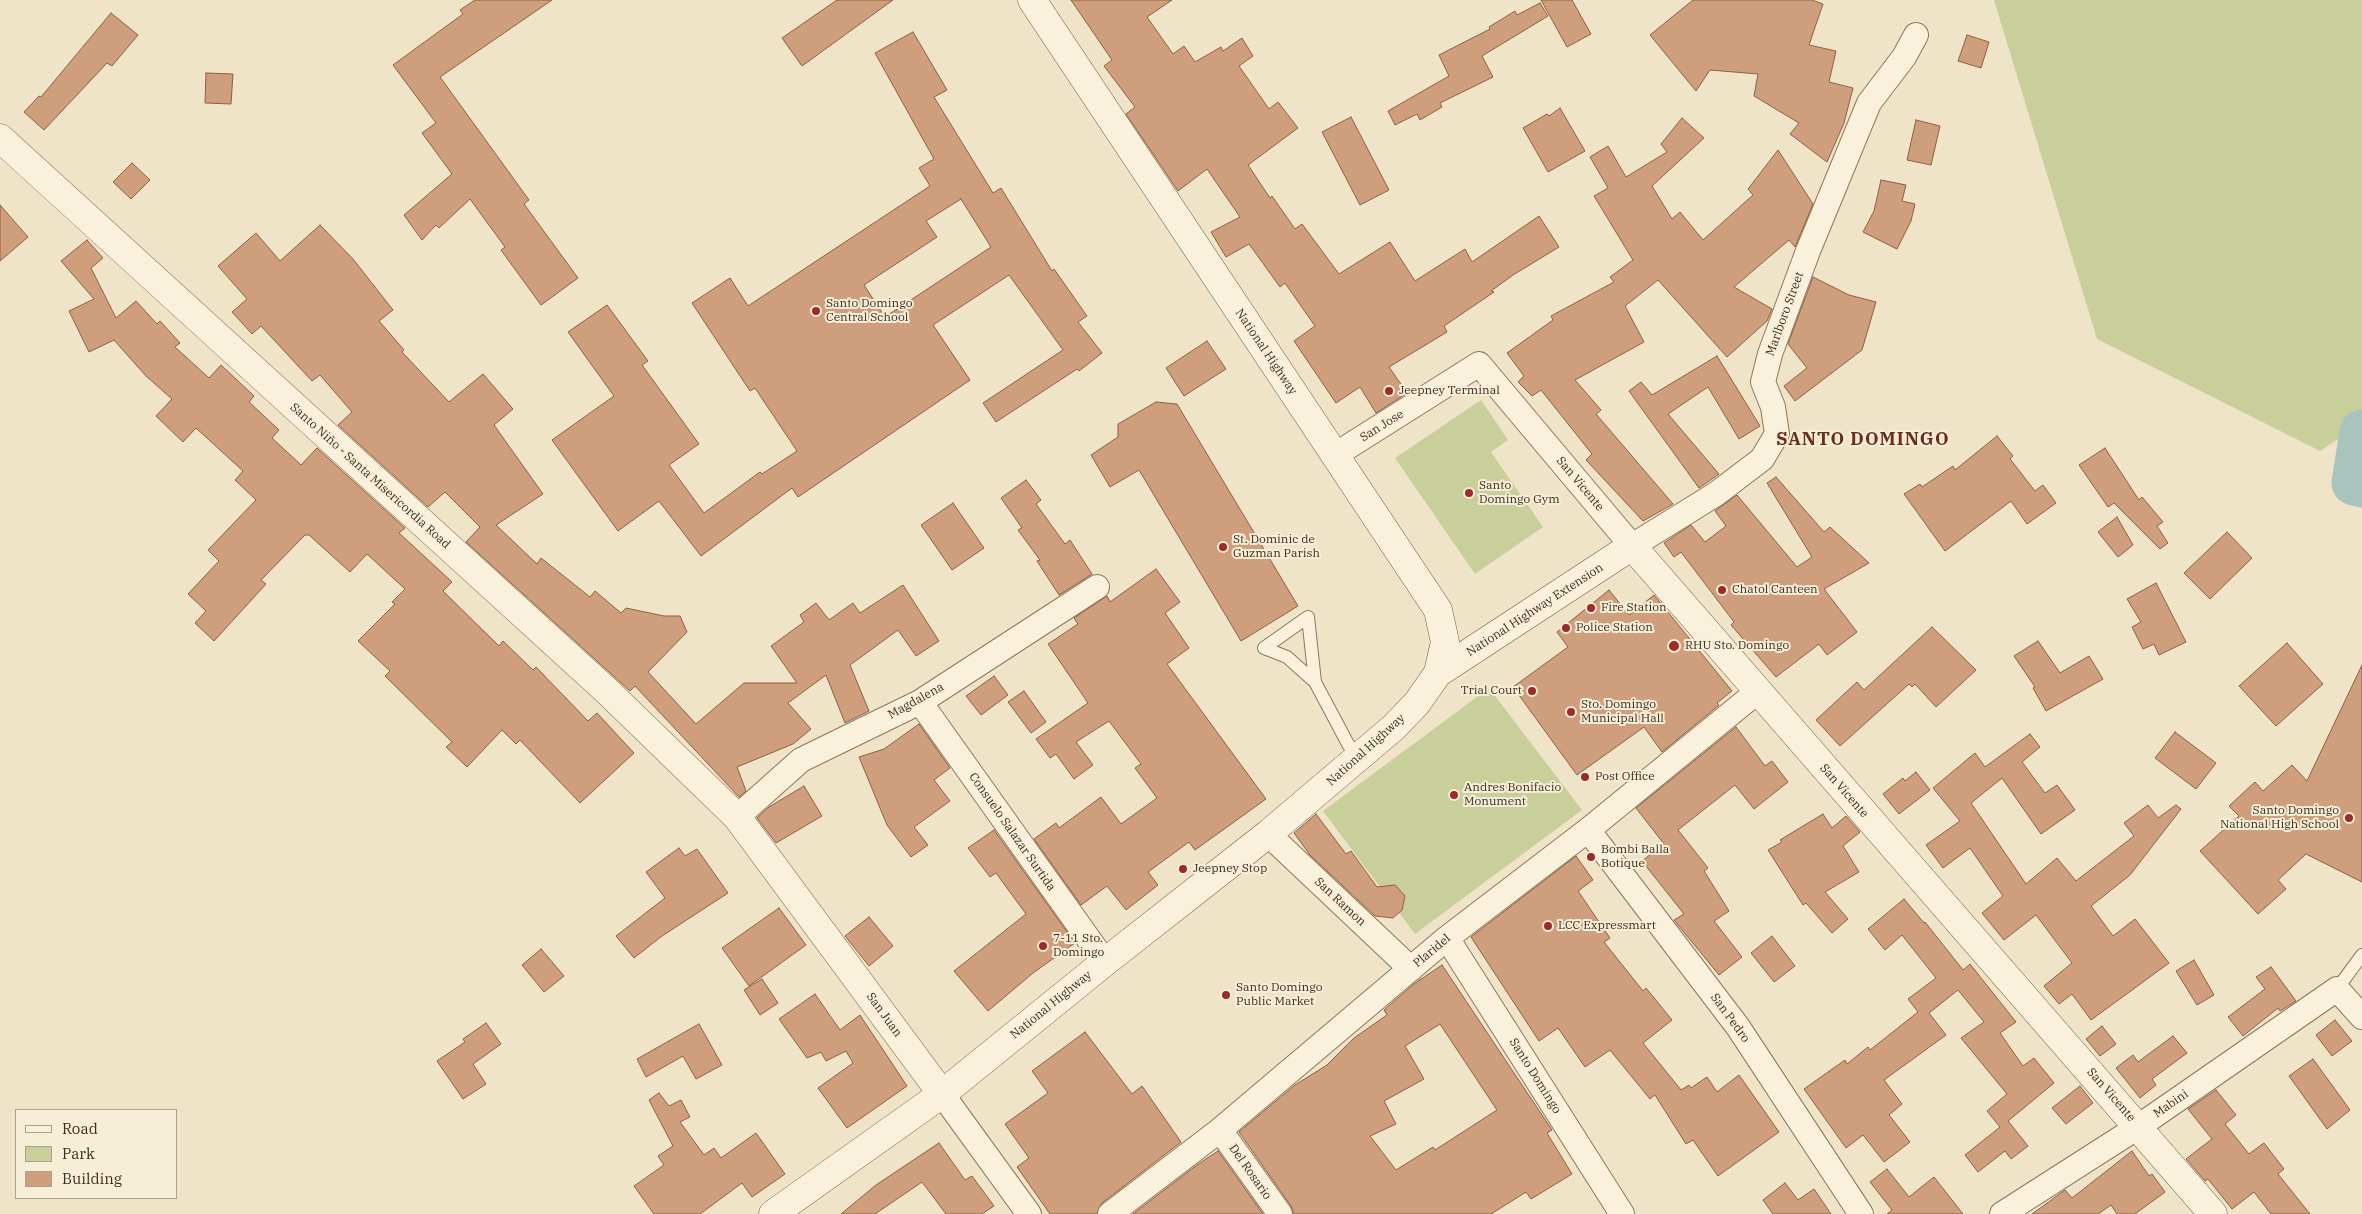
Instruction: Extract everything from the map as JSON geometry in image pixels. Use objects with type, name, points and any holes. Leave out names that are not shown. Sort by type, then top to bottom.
[{"type":"main road","name":"National Highway","points":[[781,1212],[942,1094],[1104,962],[1268,834],[1358,758],[1411,709],[1438,673],[1444,642],[1438,610],[1032,0]]},
{"type":"main road","name":"Santo Niño - Santa Misericordia Road","points":[[0,138],[599,685],[737,817]]},
{"type":"main road","name":"National Highway Extension","points":[[1438,673],[1632,546]]},
{"type":"main road","name":"San Vicente","points":[[1632,546],[2213,1214]]},
{"type":"main road","name":"San Juan","points":[[737,817],[942,1094]]},
{"type":"street","name":"Marlboro Street","points":[[1632,546],[1716,494],[1762,459],[1777,434],[1773,407],[1763,382],[1770,354],[1808,251],[1869,103],[1904,57],[1916,35]]},
{"type":"street","name":"San Jose","points":[[1335,455],[1479,364]]},
{"type":"street","name":"San Vicente","points":[[1479,364],[1632,546]]},
{"type":"street","name":"Magdalena","points":[[737,817],[801,760],[920,702],[1097,586]]},
{"type":"street","name":"Plaridel","points":[[1110,1214],[1220,1130],[1447,938],[1588,830],[1757,692]]},
{"type":"street","name":"Consuelo Salazar Surtida","points":[[920,702],[1104,962]]},
{"type":"street","name":"San Pedro","points":[[1588,830],[1738,1026],[1861,1214]]},
{"type":"street","name":"San Ramon","points":[[1268,834],[1411,969]]},
{"type":"street","name":"Santo Domingo","points":[[1447,938],[1622,1214]]},
{"type":"street","name":"Mabini","points":[[2002,1214],[2138,1126],[2337,988]]},
{"type":"street","points":[[2337,988],[2362,1018]]},
{"type":"street","name":"San Juan","points":[[942,1094],[1029,1214]]},
{"type":"street","name":"Del Rosario","points":[[1220,1130],[1280,1214]]},
{"type":"lane","points":[[1315,682],[1308,618],[1264,648],[1288,657],[1315,682],[1348,744],[1358,758]]},
{"type":"lane","points":[[2337,988],[2362,955]]},
{"type":"green space","points":[[1994,0],[2362,0],[2362,423],[2320,451],[2097,339]]},
{"type":"green space","name":"Santo Domingo Gym","points":[[1481,400],[1508,440],[1491,452],[1543,527],[1475,574],[1395,458]]},
{"type":"green space","points":[[1489,688],[1582,810],[1415,934],[1323,811]]},
{"type":"building","points":[[475,0],[552,0],[440,77],[529,200],[524,204],[578,278],[541,305],[501,250],[505,247],[470,199],[439,228],[436,225],[422,240],[404,215],[452,174],[422,133],[436,123],[393,65],[463,14],[460,10]]},
{"type":"building","points":[[837,0],[893,0],[802,66],[782,38]]},
{"type":"building","points":[[1071,0],[1172,0],[1147,17],[1173,54],[1184,46],[1195,62],[1221,47],[1223,51],[1242,38],[1253,56],[1239,66],[1269,109],[1278,102],[1298,128],[1248,165],[1270,198],[1272,196],[1295,229],[1302,224],[1339,274],[1390,242],[1415,281],[1465,249],[1472,262],[1539,216],[1559,247],[1513,275],[1491,291],[1494,292],[1444,326],[1447,332],[1389,367],[1407,393],[1376,413],[1360,387],[1336,403],[1294,341],[1315,326],[1285,283],[1280,287],[1249,244],[1226,257],[1211,232],[1240,217],[1207,169],[1178,191],[1126,114],[1135,107],[1104,66],[1112,60]]},
{"type":"building","points":[[1541,0],[1572,0],[1591,34],[1567,47]]},
{"type":"building","points":[[1693,0],[1812,0],[1823,4],[1809,45],[1836,51],[1829,82],[1853,88],[1844,123],[1827,162],[1790,134],[1799,123],[1754,96],[1758,74],[1710,70],[1696,91],[1650,35]]},
{"type":"building","points":[[1540,3],[1548,16],[1482,56],[1493,77],[1440,103],[1442,107],[1420,120],[1417,114],[1395,125],[1388,111],[1449,76],[1439,55],[1490,29],[1489,27],[1515,11],[1517,15]]},
{"type":"building","points":[[111,13],[138,35],[112,66],[107,63],[44,130],[24,112],[39,96],[41,97]]},
{"type":"building","points":[[913,32],[947,90],[934,97],[993,193],[1001,188],[1052,271],[1054,269],[1087,316],[1078,322],[1102,353],[1079,371],[1077,369],[996,422],[983,403],[1063,350],[1009,275],[933,325],[970,380],[798,497],[792,488],[701,556],[659,501],[618,531],[552,440],[614,396],[568,332],[607,305],[648,361],[642,365],[699,444],[669,465],[704,513],[760,472],[762,474],[797,451],[755,388],[750,391],[692,303],[730,278],[748,306],[930,186],[919,168],[934,159],[875,53]],"holes":[[[961,199],[991,247],[885,317],[864,285],[937,237],[926,221]]]},
{"type":"building","points":[[1967,35],[1989,42],[1981,68],[1958,61]]},
{"type":"building","points":[[206,73],[233,74],[231,104],[205,103]]},
{"type":"building","points":[[1560,108],[1585,151],[1548,172],[1523,128],[1547,114],[1549,116]]},
{"type":"building","points":[[1351,117],[1389,190],[1360,205],[1322,132]]},
{"type":"building","points":[[1682,118],[1704,138],[1652,186],[1672,219],[1680,212],[1703,240],[1753,195],[1748,189],[1778,150],[1813,204],[1795,247],[1789,240],[1734,287],[1772,309],[1767,321],[1727,357],[1658,280],[1625,306],[1644,342],[1575,380],[1601,410],[1596,414],[1673,504],[1643,521],[1586,460],[1592,454],[1541,390],[1532,396],[1518,382],[1524,376],[1507,353],[1553,320],[1551,316],[1614,282],[1610,277],[1633,260],[1594,196],[1608,188],[1590,157],[1608,146],[1626,177],[1667,152],[1661,144]]},
{"type":"building","points":[[1916,120],[1940,126],[1931,165],[1907,160]]},
{"type":"building","points":[[132,163],[150,180],[131,199],[113,182]]},
{"type":"building","points":[[1881,180],[1906,185],[1902,201],[1915,204],[1911,221],[1897,249],[1863,232],[1874,211]]},
{"type":"building","points":[[0,205],[28,237],[0,261]]},
{"type":"building","points":[[320,225],[353,259],[393,310],[379,321],[404,350],[402,352],[449,402],[483,374],[513,409],[494,425],[543,494],[496,525],[537,564],[541,558],[590,597],[595,591],[621,613],[626,608],[664,616],[680,616],[687,632],[648,672],[696,724],[744,683],[797,683],[771,646],[804,622],[800,615],[816,603],[829,620],[853,603],[860,613],[903,585],[939,641],[916,656],[898,630],[850,665],[869,711],[845,723],[826,675],[788,703],[811,729],[793,744],[737,767],[746,791],[739,797],[635,686],[630,691],[466,542],[480,527],[445,492],[428,507],[338,425],[352,412],[320,375],[312,381],[261,326],[252,334],[232,312],[247,299],[218,266],[256,233],[280,261]]},
{"type":"building","points":[[87,240],[103,258],[91,268],[116,318],[136,301],[157,324],[160,321],[180,343],[175,347],[209,378],[221,365],[254,396],[249,402],[279,430],[272,438],[301,465],[317,448],[405,528],[399,533],[452,582],[443,591],[499,646],[503,641],[533,670],[536,667],[588,721],[597,713],[634,753],[580,803],[520,740],[516,744],[502,730],[467,767],[446,747],[452,742],[385,676],[390,671],[358,641],[395,604],[392,602],[405,589],[367,554],[350,572],[309,535],[305,535],[261,580],[266,584],[214,641],[195,623],[206,611],[188,594],[219,561],[208,550],[256,500],[235,480],[243,471],[196,428],[183,442],[156,416],[172,399],[146,376],[114,340],[89,352],[69,311],[94,299],[61,261]]},
{"type":"building","points":[[1813,277],[1849,295],[1876,302],[1862,350],[1795,401],[1784,386],[1807,368],[1788,344]]},
{"type":"building","points":[[1207,341],[1226,369],[1184,396],[1166,368]]},
{"type":"building","points":[[1717,356],[1760,426],[1739,439],[1708,387],[1668,414],[1719,474],[1699,488],[1629,391],[1641,382],[1652,395]]},
{"type":"building","name":"St. Dominic de Guzman Parish","points":[[1156,402],[1177,404],[1298,606],[1241,641],[1139,470],[1110,487],[1091,455],[1118,437],[1118,424]]},
{"type":"building","points":[[1997,436],[2013,456],[2010,459],[2035,491],[2043,485],[2056,503],[2027,524],[2011,501],[1945,551],[1904,494],[1920,484],[1922,487],[1953,466],[1955,470]]},
{"type":"building","points":[[2105,448],[2139,500],[2142,497],[2163,522],[2157,526],[2168,543],[2160,549],[2114,503],[2108,507],[2079,465]]},
{"type":"building","points":[[1776,477],[1824,532],[1830,527],[1869,563],[1824,589],[1857,632],[1827,655],[1819,644],[1776,677],[1731,625],[1734,622],[1681,552],[1674,557],[1664,543],[1691,525],[1705,542],[1726,526],[1715,511],[1737,495],[1797,567],[1812,557],[1767,483]]},
{"type":"building","points":[[1026,480],[1041,500],[1036,504],[1065,544],[1070,540],[1092,574],[1059,595],[1037,561],[1040,560],[1018,530],[1022,528],[1001,498]]},
{"type":"building","points":[[953,503],[984,548],[952,570],[921,525]]},
{"type":"building","points":[[2117,517],[2133,545],[2118,557],[2098,532]]},
{"type":"building","points":[[2227,532],[2252,558],[2210,599],[2184,573]]},
{"type":"building","points":[[1156,569],[1180,602],[1165,613],[1189,648],[1167,664],[1266,799],[1195,850],[1189,842],[1148,872],[1158,885],[1126,910],[1107,886],[1081,905],[1034,839],[1056,823],[1059,828],[1101,797],[1121,824],[1157,798],[1135,768],[1141,764],[1109,721],[1076,742],[1093,765],[1074,779],[1056,754],[1050,758],[1036,739],[1088,703],[1048,644],[1078,624],[1074,618],[1107,596],[1110,602]]},
{"type":"building","points":[[2156,583],[2186,642],[2159,655],[2154,644],[2143,649],[2132,627],[2141,622],[2127,599]]},
{"type":"building","points":[[1609,590],[1629,615],[1654,595],[1732,691],[1717,703],[1719,705],[1662,752],[1644,727],[1577,775],[1513,687],[1568,647],[1557,632]]},
{"type":"building","points":[[1932,627],[1976,670],[1936,707],[1915,684],[1912,687],[1909,684],[1840,746],[1816,720],[1857,682],[1864,690]]},
{"type":"building","points":[[2038,641],[2060,673],[2089,656],[2103,679],[2046,711],[2033,688],[2035,687],[2014,656]]},
{"type":"building","points":[[2287,643],[2323,684],[2276,726],[2239,686]]},
{"type":"building","points":[[2362,665],[2362,882],[2306,854],[2278,880],[2286,889],[2258,914],[2200,851],[2239,816],[2229,806],[2255,782],[2263,791],[2292,765],[2307,781]]},
{"type":"building","points":[[994,676],[1008,695],[981,715],[966,696]]},
{"type":"building","points":[[1024,691],[1046,722],[1031,733],[1008,702]]},
{"type":"building","points":[[919,724],[950,768],[934,780],[950,801],[914,827],[928,845],[911,857],[887,825],[859,757],[884,749]]},
{"type":"building","points":[[1736,727],[1765,766],[1772,761],[1788,782],[1754,809],[1735,785],[1678,830],[1708,868],[1704,871],[1729,911],[1714,921],[1742,957],[1719,975],[1674,920],[1684,914],[1642,861],[1664,844],[1636,808]]},
{"type":"building","points":[[2175,732],[2216,763],[2196,789],[2155,758]]},
{"type":"building","points":[[2030,734],[2040,747],[2022,762],[2045,793],[2057,785],[2075,810],[2041,834],[2002,778],[1971,803],[2026,884],[2057,858],[2076,881],[2134,836],[2124,823],[2148,805],[2158,818],[2176,805],[2181,809],[2130,875],[2091,906],[2113,936],[2135,919],[2169,963],[2091,1020],[2072,994],[2059,1004],[2044,986],[2072,963],[2036,915],[2004,940],[1982,913],[2003,896],[1970,848],[1943,868],[1926,845],[1960,821],[1933,788],[1975,753],[1985,767]]},
{"type":"building","points":[[1916,772],[1930,790],[1899,814],[1883,794],[1903,778],[1905,781]]},
{"type":"building","points":[[804,786],[822,816],[776,843],[757,818],[769,807]]},
{"type":"building","points":[[1316,814],[1346,854],[1351,851],[1377,887],[1395,885],[1405,896],[1402,910],[1393,918],[1375,916],[1310,855],[1294,833]]},
{"type":"building","points":[[1823,814],[1832,828],[1846,816],[1860,832],[1843,846],[1859,872],[1825,892],[1848,919],[1832,933],[1806,903],[1803,905],[1768,850],[1782,842],[1780,840]]},
{"type":"building","points":[[994,830],[1075,943],[1033,973],[988,1011],[954,971],[1026,914],[996,873],[990,877],[968,848]]},
{"type":"building","points":[[679,848],[685,856],[697,849],[728,893],[662,936],[634,958],[616,936],[665,898],[646,872]]},
{"type":"building","points":[[1576,856],[1593,880],[1578,891],[1610,938],[1604,942],[1643,991],[1646,988],[1672,1020],[1643,1043],[1681,1090],[1689,1085],[1691,1088],[1707,1077],[1717,1092],[1739,1075],[1779,1132],[1718,1176],[1693,1140],[1686,1144],[1655,1095],[1650,1099],[1610,1050],[1585,1067],[1558,1028],[1539,1041],[1471,937]]},
{"type":"building","points":[[1904,899],[1963,970],[1970,964],[2016,1022],[2000,1033],[2023,1066],[2034,1058],[2054,1083],[2008,1121],[2028,1146],[2011,1159],[2005,1151],[1978,1172],[1965,1155],[2000,1127],[1987,1111],[2007,1094],[1961,1038],[1984,1022],[1958,990],[1929,1013],[1946,1035],[1884,1080],[1902,1104],[1889,1115],[1910,1142],[1884,1162],[1863,1135],[1846,1148],[1804,1089],[1845,1060],[1847,1064],[1868,1047],[1870,1050],[1918,1012],[1908,999],[1936,978],[1902,935],[1885,950],[1868,929]]},
{"type":"building","points":[[779,908],[806,945],[749,986],[722,948]]},
{"type":"building","points":[[869,917],[893,946],[869,966],[845,936]]},
{"type":"building","points":[[1772,936],[1795,966],[1774,982],[1751,953]]},
{"type":"building","points":[[541,949],[564,976],[544,992],[522,965]]},
{"type":"building","points":[[2194,960],[2214,995],[2197,1005],[2176,971]]},
{"type":"building","points":[[1442,965],[1552,1130],[1547,1133],[1572,1174],[1531,1199],[1526,1192],[1491,1214],[1294,1214],[1291,1206],[1239,1132],[1295,1085],[1327,1065],[1354,1038],[1387,1015],[1384,1010],[1414,984]],"holes":[[[1440,1024],[1497,1110],[1435,1150],[1433,1147],[1396,1170],[1370,1136],[1396,1124],[1384,1101],[1424,1079],[1405,1046]]]},
{"type":"building","points":[[2271,967],[2296,1001],[2280,1011],[2278,1008],[2243,1036],[2228,1017],[2265,989],[2256,977]]},
{"type":"building","points":[[762,979],[778,1003],[760,1015],[744,990]]},
{"type":"building","points":[[815,994],[840,1030],[860,1015],[907,1086],[847,1128],[818,1088],[853,1063],[846,1051],[826,1061],[821,1052],[807,1058],[779,1019]]},
{"type":"building","points":[[2335,1020],[2352,1041],[2332,1056],[2316,1035]]},
{"type":"building","points":[[486,1023],[501,1044],[473,1064],[486,1084],[463,1099],[437,1061],[465,1042],[463,1039]]},
{"type":"building","points":[[699,1024],[722,1065],[696,1079],[683,1056],[646,1077],[637,1059]]},
{"type":"building","points":[[2102,1026],[2116,1044],[2100,1056],[2086,1039]]},
{"type":"building","points":[[1085,1032],[1132,1094],[1142,1086],[1181,1142],[1102,1203],[1097,1214],[1050,1214],[1017,1167],[1029,1158],[1005,1124],[1048,1093],[1032,1071]]},
{"type":"building","points":[[2173,1036],[2187,1053],[2152,1079],[2156,1085],[2140,1098],[2116,1068],[2133,1055],[2138,1062]]},
{"type":"building","points":[[2313,1059],[2350,1110],[2327,1129],[2289,1076]]},
{"type":"building","points":[[2080,1086],[2093,1103],[2066,1124],[2052,1108]]},
{"type":"building","points":[[2216,1090],[2236,1115],[2225,1124],[2249,1154],[2264,1143],[2284,1169],[2278,1174],[2310,1214],[2271,1214],[2254,1192],[2232,1209],[2208,1179],[2205,1181],[2186,1159],[2212,1139],[2188,1109]]},
{"type":"building","points":[[659,1093],[669,1106],[681,1100],[690,1117],[680,1122],[704,1155],[714,1148],[721,1158],[756,1133],[785,1174],[752,1197],[742,1183],[700,1214],[654,1214],[634,1186],[664,1165],[658,1156],[673,1146],[649,1100]]},
{"type":"building","points":[[939,1143],[965,1180],[972,1176],[994,1206],[982,1214],[946,1214],[922,1182],[875,1214],[841,1214],[876,1185]]},
{"type":"building","points":[[1218,1151],[1263,1214],[1133,1214],[1197,1165]]},
{"type":"building","points":[[2132,1151],[2149,1176],[2152,1174],[2165,1192],[2135,1214],[2117,1214],[2111,1205],[2098,1214],[2032,1214],[2065,1190],[2072,1198]]},
{"type":"building","points":[[1887,1169],[1909,1197],[1934,1177],[1963,1214],[1887,1214],[1892,1210],[1870,1182]]},
{"type":"building","points":[[1785,1183],[1798,1200],[1814,1189],[1831,1214],[1773,1214],[1763,1200]]},
{"type":"waterway","points":[[2362,432],[2354,483],[2362,485]]},
{"type":"place","name":"Santo Domingo Central School","points":[[816,311]]},
{"type":"place","name":"Jeepney Terminal","points":[[1389,391]]},
{"type":"place","name":"Santo Domingo Gym","points":[[1469,493]]},
{"type":"place","name":"St. Dominic de Guzman Parish","points":[[1223,547]]},
{"type":"place","name":"Chatol Canteen","points":[[1722,590]]},
{"type":"place","name":"Fire Station","points":[[1591,608]]},
{"type":"place","name":"Police Station","points":[[1566,628]]},
{"type":"place","name":"RHU Sto. Domingo","points":[[1674,646]]},
{"type":"place","name":"Trial Court","points":[[1532,691]]},
{"type":"place","name":"Sto. Domingo Municipal Hall","points":[[1571,712]]},
{"type":"place","name":"Post Office","points":[[1585,777]]},
{"type":"place","name":"Andres Bonifacio Monument","points":[[1454,795]]},
{"type":"place","name":"Santo Domingo National High School","points":[[2349,818]]},
{"type":"place","name":"Bombi Balla Botique","points":[[1591,857]]},
{"type":"place","name":"Jeepney Stop","points":[[1183,869]]},
{"type":"place","name":"LCC Expressmart","points":[[1548,926]]},
{"type":"place","name":"7-11 Sto. Domingo","points":[[1043,946]]},
{"type":"place","name":"Santo Domingo Public Market","points":[[1226,995]]},
{"type":"district","name":"SANTO DOMINGO","points":[[1863,440]]}]
